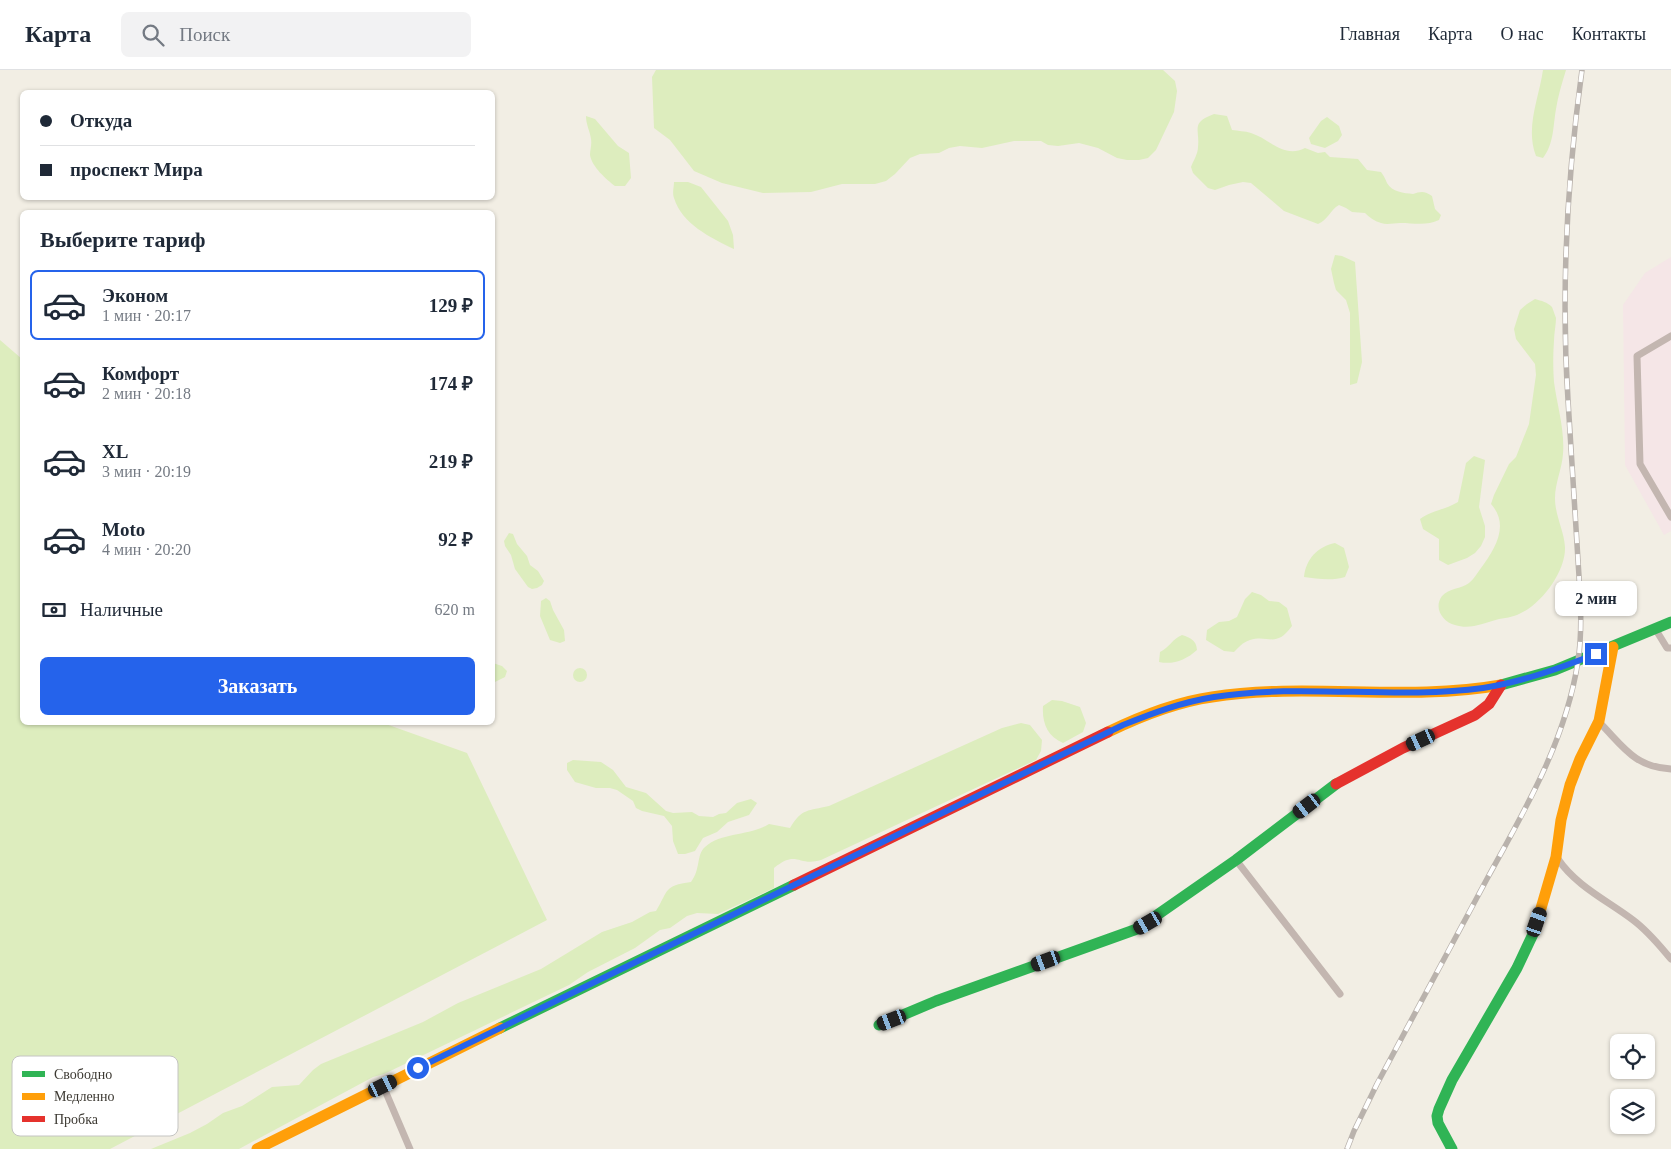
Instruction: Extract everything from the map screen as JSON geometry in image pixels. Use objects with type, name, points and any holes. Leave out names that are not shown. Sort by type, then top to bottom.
[{"type":"main road","points":[[257,1149],[1123,725],[1166,709],[1208,698],[1254,693],[1434,691],[1475,689],[1501,685],[1540,674],[1613,647],[1671,622]]},
{"type":"main road","points":[[1452,1149],[1438,1123],[1439,1108],[1452,1080],[1517,968],[1534,932],[1556,857],[1561,820],[1570,785],[1580,759],[1599,722],[1613,647]]},
{"type":"main road","points":[[879,1025],[936,1001],[1137,929],[1236,860],[1336,784],[1402,748],[1475,714],[1488,704],[1501,685]]},
{"type":"lane","points":[[1671,336],[1636,356],[1640,464],[1671,517]]},
{"type":"lane","points":[[1655,629],[1667,648],[1671,648]]},
{"type":"lane","points":[[1599,722],[1636,760],[1656,768],[1671,769]]},
{"type":"lane","points":[[1556,857],[1566,871],[1635,921],[1671,959]]},
{"type":"lane","points":[[1236,860],[1340,994]]},
{"type":"lane","points":[[383,1086],[410,1149]]},
{"type":"shaded area","points":[[1671,257],[1671,531],[1664,535],[1625,465],[1623,305],[1645,273]]},
{"type":"green space","points":[[656,70],[1163,70],[1175,81],[1177,91],[1174,112],[1156,150],[1148,158],[1127,160],[1117,158],[1098,148],[1079,143],[1058,146],[1048,145],[1041,141],[1014,141],[982,148],[960,146],[949,148],[939,153],[920,154],[910,158],[886,181],[875,184],[842,184],[811,192],[763,193],[722,183],[694,171],[670,140],[654,128],[652,77]]},
{"type":"green space","points":[[1543,70],[1566,70],[1558,99],[1551,141],[1543,158],[1536,156],[1533,145],[1532,124]]},
{"type":"green space","points":[[1214,114],[1227,116],[1232,130],[1251,133],[1284,150],[1297,151],[1305,148],[1318,153],[1325,152],[1330,157],[1358,159],[1367,170],[1381,172],[1389,186],[1395,190],[1413,194],[1423,192],[1432,196],[1435,209],[1441,215],[1439,220],[1425,224],[1383,224],[1365,213],[1352,212],[1339,205],[1318,224],[1284,211],[1251,183],[1243,182],[1215,190],[1208,188],[1193,173],[1191,167],[1198,150],[1199,124],[1202,120]]},
{"type":"green space","points":[[586,116],[595,119],[618,146],[629,153],[631,178],[625,186],[615,186],[593,164],[590,155],[591,141]]},
{"type":"green space","points":[[1327,117],[1339,126],[1342,135],[1338,141],[1325,148],[1311,144],[1309,138],[1321,121]]},
{"type":"green space","points":[[674,182],[688,182],[701,187],[728,221],[733,235],[734,249],[707,235],[690,223],[678,207],[673,196]]},
{"type":"green space","points":[[1335,255],[1355,262],[1362,362],[1357,383],[1350,385],[1350,313],[1346,300],[1336,290],[1334,283],[1331,269]]},
{"type":"green space","points":[[1535,299],[1552,307],[1556,318],[1553,351],[1554,377],[1563,445],[1555,498],[1556,511],[1565,547],[1564,557],[1561,567],[1550,587],[1526,611],[1515,616],[1477,625],[1461,626],[1443,618],[1439,610],[1439,601],[1445,593],[1466,585],[1472,580],[1491,553],[1498,537],[1499,520],[1497,512],[1491,504],[1509,464],[1516,457],[1529,424],[1536,375],[1535,364],[1516,339],[1514,329],[1520,310]]},
{"type":"green space","points":[[0,340],[20,357],[20,725],[389,725],[467,753],[547,920],[178,1113],[178,1056],[12,1056],[12,1136],[135,1136],[110,1149],[0,1149]]},
{"type":"green space","points":[[1474,456],[1485,460],[1479,507],[1485,526],[1485,537],[1475,553],[1448,565],[1439,560],[1439,539],[1423,529],[1420,519],[1458,502],[1466,463]]},
{"type":"green space","points":[[509,533],[513,534],[517,544],[527,556],[530,565],[538,571],[544,581],[537,588],[532,589],[528,587],[515,569],[504,541]]},
{"type":"green space","points":[[1335,543],[1344,548],[1349,567],[1345,577],[1320,579],[1304,577],[1310,559],[1323,547]]},
{"type":"green space","points":[[1252,592],[1261,595],[1269,601],[1279,602],[1287,608],[1292,626],[1286,633],[1276,639],[1247,641],[1234,652],[1224,651],[1206,640],[1207,630],[1219,622],[1229,621],[1237,617],[1245,599]]},
{"type":"green space","points":[[546,598],[550,601],[564,630],[565,641],[560,643],[550,640],[540,616],[541,601]]},
{"type":"green space","points":[[1182,635],[1192,640],[1197,650],[1179,661],[1159,662],[1160,652]]},
{"type":"green space","points":[[495,664],[502,666],[507,671],[505,677],[495,682]]},
{"type":"green space","points":[[577,668],[583,668],[587,675],[583,682],[577,682],[573,678],[573,672]]},
{"type":"green space","points":[[1052,700],[1080,707],[1086,723],[1083,732],[1063,743],[1049,733],[1045,723],[1043,706]]},
{"type":"green space","points":[[1021,723],[1030,725],[1042,740],[1041,751],[1036,760],[821,860],[807,862],[793,859],[782,862],[774,868],[774,888],[718,914],[697,913],[687,916],[670,928],[660,930],[635,948],[588,972],[569,985],[384,1074],[373,1077],[239,1149],[151,1149],[190,1133],[223,1113],[242,1106],[272,1087],[299,1085],[321,1064],[423,1022],[458,1003],[541,969],[602,932],[632,922],[650,912],[656,911],[671,887],[691,882],[702,850],[712,842],[727,836],[753,831],[769,824],[790,828],[798,817],[806,811],[829,806],[1002,728]]},
{"type":"green space","points":[[573,760],[601,762],[613,770],[626,787],[646,793],[666,811],[673,813],[692,812],[699,816],[713,817],[726,813],[737,803],[751,799],[757,803],[749,815],[728,822],[717,832],[703,838],[695,851],[678,854],[673,841],[672,826],[664,816],[636,808],[633,801],[617,790],[596,788],[575,782],[567,770],[567,763]]},
{"type":"railway","points":[[1347,1149],[1377,1084],[1543,773],[1564,718],[1572,690],[1580,649],[1581,611],[1566,359],[1565,276],[1572,152],[1582,70]]},
{"type":"traffic: fast","points":[[1501,685],[1555,670],[1671,622]]},
{"type":"traffic: fast","points":[[879,1025],[936,1001],[1137,929],[1236,860],[1336,784]]},
{"type":"traffic: fast","points":[[500,1028],[794,885]]},
{"type":"traffic: fast","points":[[1452,1149],[1438,1123],[1439,1109],[1452,1080],[1517,968],[1537,922]]},
{"type":"traffic: slow","points":[[1537,922],[1556,857],[1561,820],[1570,785],[1580,759],[1599,721],[1613,647]]},
{"type":"traffic: slow","points":[[1108,732],[1159,710],[1185,702],[1212,697],[1284,691],[1429,692],[1501,685]]},
{"type":"traffic: slow","points":[[257,1149],[500,1028]]},
{"type":"traffic: jam","points":[[1336,784],[1403,748],[1475,715],[1489,704],[1501,685]]},
{"type":"traffic: jam","points":[[794,885],[1108,732]]},
{"type":"route","points":[[418,1068],[1123,725],[1166,709],[1191,701],[1254,693],[1425,692],[1483,688],[1540,674],[1596,654]]}]
